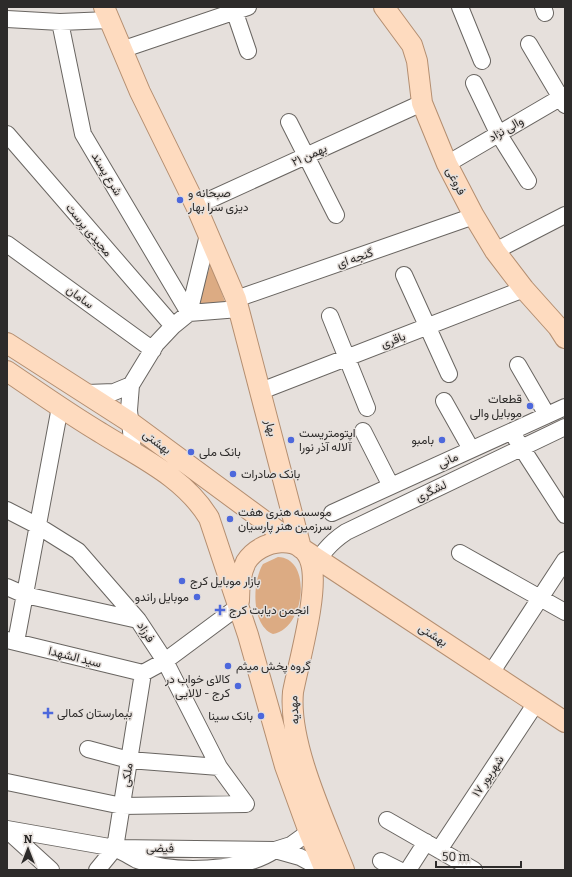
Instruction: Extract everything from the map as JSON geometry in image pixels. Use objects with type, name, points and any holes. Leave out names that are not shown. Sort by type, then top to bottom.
[{"type":"main road","name":"فروغی","points":[[384,7],[412,45],[417,62],[422,103],[447,164],[474,216],[495,251],[524,289],[563,329]]},
{"type":"main road","points":[[106,14],[196,206]]},
{"type":"main road","name":"بهار","points":[[196,206],[237,304],[262,391],[301,548]]},
{"type":"main road","name":"بهشتى","points":[[7,343],[130,422],[301,548]]},
{"type":"main road","name":"بهشتى","points":[[7,371],[133,452],[188,490],[209,518],[239,606]]},
{"type":"main road","points":[[239,606],[241,576],[246,562],[254,552],[265,545],[277,541],[290,542],[301,548]]},
{"type":"main road","name":"مهدیه","points":[[301,548],[316,566],[292,704],[296,732],[307,775],[344,870]]},
{"type":"main road","name":"بهشتی","points":[[316,566],[491,673],[565,722]]},
{"type":"main road","name":"مهدیه","points":[[239,606],[286,766],[324,870]]},
{"type":"street","points":[[460,7],[482,61]]},
{"type":"street","points":[[122,50],[239,8],[248,51]]},
{"type":"street","points":[[7,19],[60,22],[106,14]]},
{"type":"street","name":"شرع پسند","points":[[60,22],[83,134],[189,313]]},
{"type":"street","points":[[529,44],[564,99]]},
{"type":"street","points":[[474,83],[498,133],[528,181]]},
{"type":"street","name":"والی نژاد","points":[[447,164],[498,133],[564,99]]},
{"type":"street","name":"۲۱ بهمن","points":[[196,206],[422,103]]},
{"type":"street","points":[[289,122],[336,215]]},
{"type":"street","name":"مجیدی پرست","points":[[7,134],[173,326]]},
{"type":"street","points":[[495,251],[565,215]]},
{"type":"street","name":"گنجه ای","points":[[237,304],[474,216]]},
{"type":"street","points":[[189,313],[208,235]]},
{"type":"street","name":"سامان","points":[[7,244],[153,350]]},
{"type":"street","points":[[404,275],[449,374]]},
{"type":"street","name":"باقری","points":[[262,391],[524,289]]},
{"type":"street","points":[[133,452],[129,398],[132,385],[153,350],[173,326],[189,313],[237,304]]},
{"type":"street","points":[[330,316],[367,408]]},
{"type":"street","points":[[518,365],[547,415]]},
{"type":"street","points":[[86,393],[114,392],[132,385]]},
{"type":"street","points":[[444,401],[471,449]]},
{"type":"street","points":[[12,641],[25,595],[60,406]]},
{"type":"street","name":"مانی","points":[[332,513],[565,406]]},
{"type":"street","name":"لشگری","points":[[316,566],[333,541],[346,532],[565,427]]},
{"type":"street","points":[[363,431],[391,486]]},
{"type":"street","points":[[511,431],[565,515]]},
{"type":"street","name":"فرزاد","points":[[7,510],[38,526],[78,551],[138,620],[165,661],[219,767],[246,804],[122,806]]},
{"type":"street","points":[[460,553],[565,612]]},
{"type":"street","points":[[491,673],[565,560]]},
{"type":"street","points":[[7,587],[25,595],[138,620]]},
{"type":"street","points":[[143,673],[165,661],[239,606]]},
{"type":"street","name":"سید الشهدا","points":[[12,641],[143,673]]},
{"type":"street","name":"ملکی","points":[[97,870],[115,848],[143,673]]},
{"type":"street","name":"۱۷ شهریور","points":[[408,870],[433,846],[536,703]]},
{"type":"street","points":[[88,749],[129,760],[219,767]]},
{"type":"street","points":[[7,782],[122,806]]},
{"type":"street","points":[[386,820],[474,870]]},
{"type":"street","points":[[7,830],[115,848],[138,860],[150,863],[205,869],[247,863],[264,858],[275,850],[292,845],[309,832]]},
{"type":"street","points":[[7,830],[51,870]]},
{"type":"street","points":[[275,850],[300,857],[324,870]]},
{"type":"street","points":[[381,861],[399,870]]},
{"type":"shaded area","points":[[211,263],[226,305],[196,310]]},
{"type":"shaded area","points":[[278,557],[289,560],[296,569],[300,580],[301,594],[298,608],[292,620],[284,629],[273,634],[266,629],[257,613],[256,592],[259,572],[263,564]]},
{"type":"place","name":"صبحانه و دیزی سرا بهار","points":[[180,200]]},
{"type":"place","name":"قطعات موبایل والی","points":[[530,406]]},
{"type":"place","name":"اپتومتریست آلاله آذر نورا","points":[[291,440]]},
{"type":"place","name":"بامبو","points":[[442,440]]},
{"type":"place","name":"بانک ملی","points":[[191,452]]},
{"type":"place","name":"بانک صادرات","points":[[233,474]]},
{"type":"place","name":"موسسه هنری هفت سرزمین هنر پارسیان","points":[[230,519]]},
{"type":"place","name":"بازار موبایل کرج","points":[[182,581]]},
{"type":"place","name":"موبایل راندو","points":[[197,597]]},
{"type":"place","name":"انجمن دیابت کرج","points":[[220,610]]},
{"type":"place","name":"گروه پخش میثم","points":[[228,666]]},
{"type":"place","name":"کالای خواب در کرج - لالایی","points":[[238,686]]},
{"type":"place","name":"بیمارستان کمالی","points":[[48,713]]},
{"type":"place","name":"بانک سینا","points":[[261,716]]}]
